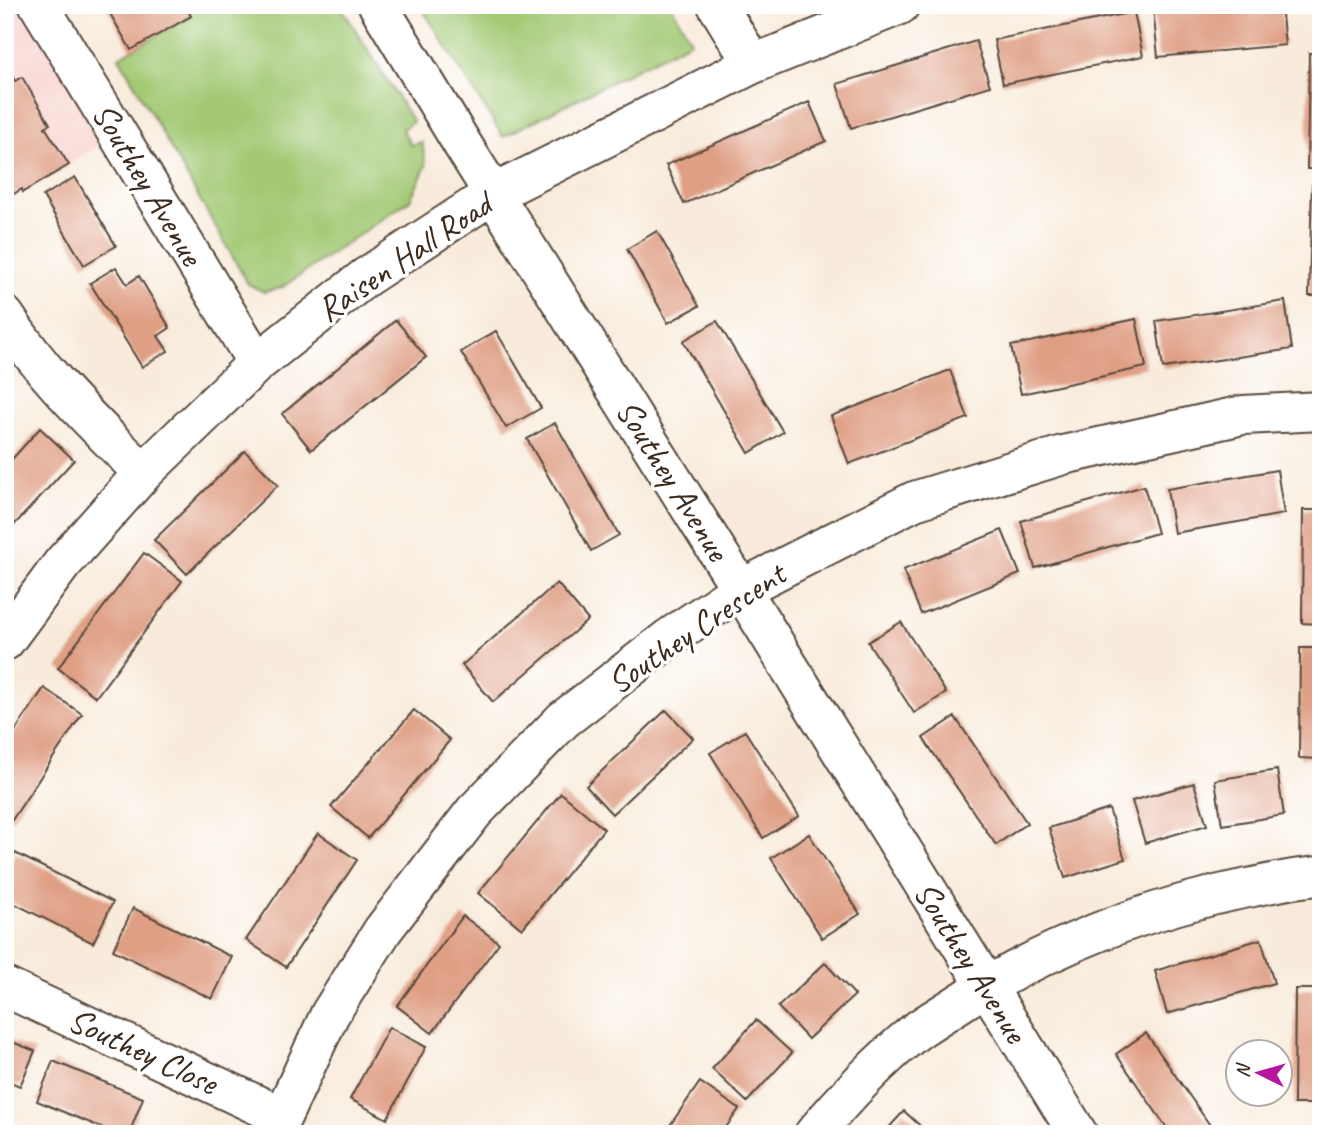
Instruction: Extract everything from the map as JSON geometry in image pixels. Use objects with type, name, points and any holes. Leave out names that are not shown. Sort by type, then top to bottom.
[{"type":"street","name":"Southey Avenue","points":[[38,5],[257,363]]},
{"type":"street","name":"Southey Avenue","points":[[378,5],[1078,1134]]},
{"type":"street","points":[[717,5],[753,64]]},
{"type":"street","name":"Raisen Hall Road","points":[[5,641],[62,564],[143,473],[257,363],[366,277],[493,194],[753,64],[900,5]]},
{"type":"street","points":[[5,316],[18,337],[60,389],[143,473]]},
{"type":"street","name":"Southey Crescent","points":[[277,1125],[336,1003],[383,930],[474,812],[563,720],[669,638],[741,589],[914,501],[1063,455],[1243,415],[1321,411]]},
{"type":"street","points":[[814,1134],[846,1096],[916,1031],[985,986],[1117,925],[1209,895],[1300,877],[1321,876]]},
{"type":"street","name":"Southey Close","points":[[5,987],[277,1125]]},
{"type":"shaded area","points":[[5,5],[39,5],[117,134],[5,204]]},
{"type":"green space","points":[[185,5],[340,5],[413,122],[402,129],[411,145],[422,142],[426,166],[410,200],[281,288],[264,292],[248,284],[119,57],[191,16]]},
{"type":"green space","points":[[420,5],[671,5],[691,41],[503,137]]},
{"type":"building","points":[[105,5],[185,5],[191,16],[131,50]]},
{"type":"building","points":[[1187,5],[1281,5],[1285,45],[1158,57],[1153,8]]},
{"type":"building","points":[[1134,12],[1143,56],[1003,84],[994,40]]},
{"type":"building","points":[[976,41],[990,86],[851,128],[837,84]]},
{"type":"building","points":[[1309,53],[1321,53],[1321,169],[1307,169]]},
{"type":"building","points":[[5,65],[15,81],[22,77],[50,124],[45,127],[69,165],[23,192],[22,189],[5,199]]},
{"type":"building","points":[[809,102],[826,141],[684,204],[666,165]]},
{"type":"building","points":[[75,177],[116,246],[84,265],[43,196]]},
{"type":"building","points":[[1312,185],[1321,185],[1321,296],[1309,296]]},
{"type":"building","points":[[657,231],[699,306],[668,323],[627,249]]},
{"type":"building","points":[[116,267],[127,284],[139,276],[170,328],[158,336],[168,351],[142,367],[90,283]]},
{"type":"building","points":[[1285,301],[1292,349],[1163,368],[1156,321]]},
{"type":"building","points":[[1136,319],[1146,367],[1021,394],[1011,346]]},
{"type":"building","points":[[396,320],[426,357],[311,450],[282,414]]},
{"type":"building","points":[[717,321],[783,432],[749,453],[683,341]]},
{"type":"building","points":[[496,331],[541,408],[506,428],[461,352]]},
{"type":"building","points":[[950,370],[968,418],[849,464],[831,416]]},
{"type":"building","points":[[555,423],[619,535],[591,551],[527,439]]},
{"type":"building","points":[[40,428],[74,460],[5,535],[5,467]]},
{"type":"building","points":[[245,451],[278,485],[187,574],[154,540]]},
{"type":"building","points":[[1277,470],[1284,514],[1174,533],[1167,489]]},
{"type":"building","points":[[1144,486],[1157,533],[1035,568],[1021,521]]},
{"type":"building","points":[[1303,510],[1321,510],[1321,624],[1302,623]]},
{"type":"building","points":[[1002,530],[1020,574],[921,614],[903,570]]},
{"type":"building","points":[[144,553],[182,581],[96,697],[58,668]]},
{"type":"building","points":[[557,583],[588,620],[493,702],[462,665]]},
{"type":"building","points":[[901,622],[946,693],[914,713],[868,642]]},
{"type":"building","points":[[1300,648],[1321,648],[1321,759],[1299,758]]},
{"type":"building","points":[[44,688],[82,714],[12,820],[5,815],[5,746]]},
{"type":"building","points":[[414,710],[450,740],[368,838],[331,807]]},
{"type":"building","points":[[666,710],[693,738],[612,814],[586,786]]},
{"type":"building","points":[[955,717],[1027,823],[996,845],[923,738]]},
{"type":"building","points":[[745,731],[799,816],[763,838],[710,753]]},
{"type":"building","points":[[1277,770],[1284,815],[1222,825],[1215,780]]},
{"type":"building","points":[[1194,783],[1207,825],[1145,843],[1132,801]]},
{"type":"building","points":[[561,793],[604,829],[522,929],[478,893]]},
{"type":"building","points":[[1109,809],[1125,859],[1065,878],[1049,828]]},
{"type":"building","points":[[318,833],[357,860],[286,967],[246,940]]},
{"type":"building","points":[[809,834],[860,914],[822,938],[771,858]]},
{"type":"building","points":[[15,853],[113,902],[93,943],[5,899],[5,873]]},
{"type":"building","points":[[133,908],[232,957],[212,999],[113,950]]},
{"type":"building","points":[[463,916],[499,943],[432,1033],[397,1006]]},
{"type":"building","points":[[1261,939],[1274,983],[1167,1014],[1155,971]]},
{"type":"building","points":[[825,963],[855,995],[808,1039],[778,1007]]},
{"type":"building","points":[[1295,989],[1321,989],[1321,1104],[1294,1104]]},
{"type":"building","points":[[756,1020],[792,1053],[747,1102],[712,1069]]},
{"type":"building","points":[[389,1027],[426,1047],[387,1119],[350,1099]]},
{"type":"building","points":[[1146,1033],[1216,1134],[1171,1134],[1116,1054]]},
{"type":"building","points":[[5,1039],[35,1051],[20,1086],[5,1080]]},
{"type":"building","points":[[53,1061],[143,1098],[129,1134],[117,1134],[37,1101]]},
{"type":"building","points":[[700,1082],[739,1109],[721,1134],[664,1134]]},
{"type":"building","points":[[904,1111],[929,1134],[883,1134]]}]
